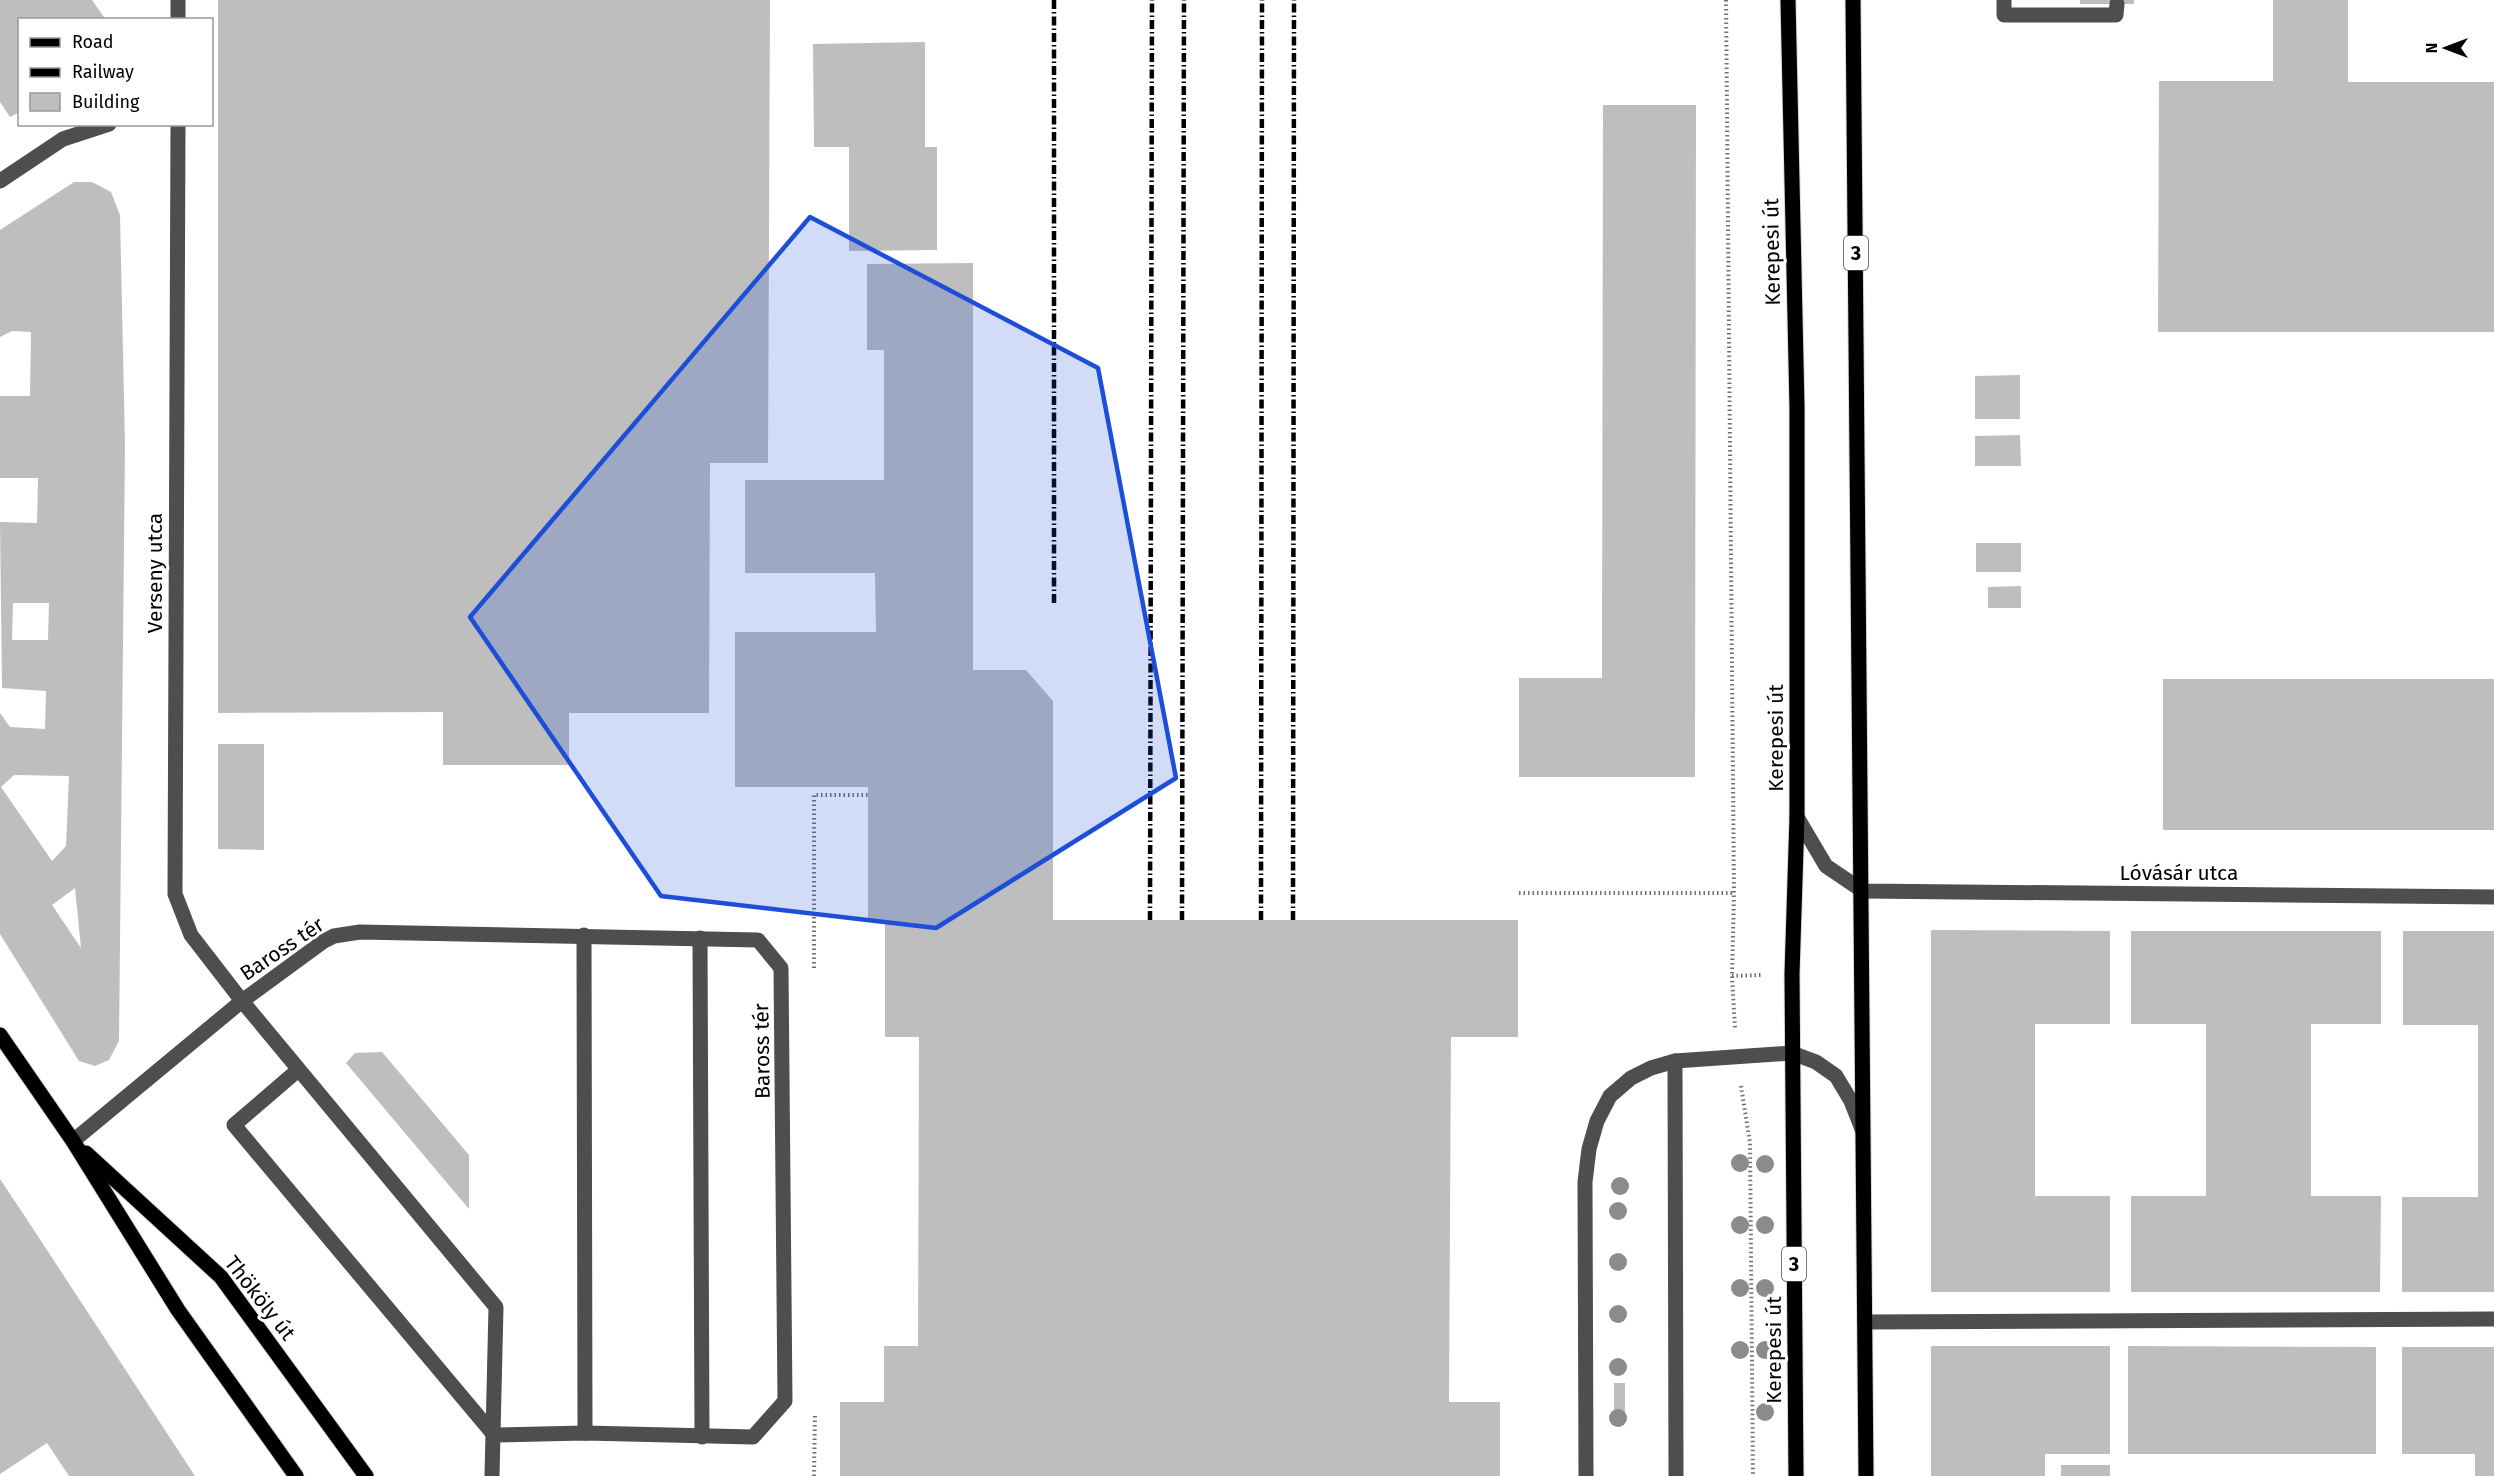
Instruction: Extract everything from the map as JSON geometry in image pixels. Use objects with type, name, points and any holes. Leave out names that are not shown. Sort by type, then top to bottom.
[{"type":"main road","name":"Kerepesi út","points":[[1788,0],[1797,407],[1797,817],[1792,1053],[1796,1476]]},
{"type":"main road","name":"3","points":[[1853,0],[1863,891],[1866,1476]]},
{"type":"main road","name":"Thököly út","points":[[0,1035],[73,1141],[178,1310],[296,1476]]},
{"type":"main road","name":"Thököly út","points":[[73,1141],[221,1277],[366,1476]]},
{"type":"street","points":[[178,0],[178,18]]},
{"type":"street","points":[[2004,0],[2004,15],[2117,10]]},
{"type":"street","points":[[0,181],[63,139],[103,126]]},
{"type":"street","name":"Verseny utca","points":[[178,126],[176,894],[191,935],[242,1002]]},
{"type":"street","points":[[1797,817],[1826,866],[1863,891]]},
{"type":"street","name":"Lóvásár utca","points":[[1863,891],[2494,897]]},
{"type":"street","name":"Baross tér","points":[[73,1141],[242,1002],[324,941],[347,933],[584,935],[758,940],[781,968],[785,1401],[753,1437],[585,1433],[494,1435]]},
{"type":"street","points":[[584,935],[585,1433]]},
{"type":"street","points":[[700,938],[702,1437]]},
{"type":"street","name":"Baross tér","points":[[242,1002],[496,1307],[492,1476]]},
{"type":"street","points":[[1586,1476],[1585,1182],[1589,1149],[1597,1121],[1610,1096],[1631,1078],[1651,1068],[1675,1061],[1792,1053],[1816,1062],[1836,1077],[1851,1101],[1864,1134]]},
{"type":"street","points":[[1675,1061],[1676,1476]]},
{"type":"street","points":[[298,1070],[234,1125],[494,1435]]},
{"type":"street","points":[[1865,1322],[2494,1319]]},
{"type":"path","points":[[1726,0],[1734,893],[1732,976],[1737,1057],[1750,1143],[1753,1476]]},
{"type":"path","points":[[814,980],[814,795],[868,795]]},
{"type":"path","points":[[1519,893],[1734,893]]},
{"type":"highlighted area","points":[[810,217],[1098,368],[1176,778],[936,928],[661,896],[470,617]]},
{"type":"building","points":[[0,0],[92,0],[105,18],[18,18],[18,113],[10,117],[0,102]]},
{"type":"building","points":[[218,0],[770,0],[768,463],[710,463],[709,713],[569,713],[569,765],[443,765],[443,712],[218,713]]},
{"type":"building","points":[[2080,0],[2134,0],[2134,4],[2080,4]]},
{"type":"building","points":[[2273,0],[2348,0],[2348,82],[2494,82],[2494,332],[2158,332],[2159,81],[2273,81]]},
{"type":"building","points":[[925,42],[925,147],[937,147],[937,250],[849,251],[849,147],[814,147],[813,44]]},
{"type":"building","points":[[1603,105],[1696,105],[1695,777],[1519,777],[1519,678],[1602,678]]},
{"type":"building","points":[[74,182],[92,182],[111,192],[120,215],[125,445],[119,1041],[109,1060],[95,1066],[79,1061],[0,934],[0,713],[10,727],[45,729],[46,691],[2,688],[0,522],[37,523],[38,478],[0,478],[0,396],[30,396],[31,332],[12,331],[0,337],[0,230]],"holes":[[[13,603],[49,603],[48,640],[12,640]],[[14,775],[69,776],[66,846],[52,861],[1,787]],[[75,888],[81,948],[52,905]]]},
{"type":"building","points":[[973,263],[973,670],[1026,670],[1053,701],[1053,920],[1518,920],[1518,1037],[1451,1037],[1449,1402],[1500,1402],[1500,1476],[840,1476],[840,1402],[884,1402],[884,1346],[918,1346],[919,1037],[885,1037],[885,920],[868,920],[868,787],[735,787],[735,632],[876,632],[875,573],[745,573],[745,480],[884,480],[884,350],[867,350],[867,264]]},
{"type":"building","points":[[2020,375],[2020,419],[1975,419],[1975,376]]},
{"type":"building","points":[[2020,435],[2021,466],[1975,466],[1975,436]]},
{"type":"building","points":[[1976,543],[2021,543],[2021,572],[1976,572]]},
{"type":"building","points":[[2021,586],[2021,608],[1988,608],[1988,587]]},
{"type":"building","points":[[2163,679],[2494,679],[2494,830],[2163,830]]},
{"type":"building","points":[[218,744],[264,744],[264,850],[218,849]]},
{"type":"building","points":[[1931,930],[2110,931],[2110,1024],[2035,1024],[2035,1196],[2110,1196],[2110,1292],[1931,1292]]},
{"type":"building","points":[[2131,931],[2381,931],[2381,1024],[2311,1024],[2311,1196],[2381,1196],[2380,1292],[2131,1292],[2131,1196],[2206,1196],[2206,1024],[2131,1024]]},
{"type":"building","points":[[2403,931],[2494,931],[2494,1292],[2402,1292],[2402,1197],[2478,1197],[2478,1025],[2403,1025]]},
{"type":"building","points":[[382,1052],[469,1155],[469,1209],[346,1063],[355,1053]]},
{"type":"building","points":[[0,1179],[195,1476],[69,1476],[47,1443],[0,1474]]},
{"type":"building","points":[[1931,1346],[2110,1346],[2110,1454],[2045,1454],[2045,1476],[1931,1476]]},
{"type":"building","points":[[2128,1346],[2376,1347],[2376,1454],[2128,1454]]},
{"type":"building","points":[[2402,1347],[2494,1347],[2494,1476],[2475,1476],[2475,1454],[2402,1454]]},
{"type":"building","points":[[1614,1383],[1625,1383],[1625,1413],[1614,1413]]},
{"type":"building","points":[[2061,1465],[2110,1465],[2110,1476],[2061,1476]]},
{"type":"railway","points":[[1054,0],[1054,605]]},
{"type":"railway","points":[[1150,920],[1152,0]]},
{"type":"railway","points":[[1182,920],[1184,0]]},
{"type":"railway","points":[[1261,920],[1262,0]]},
{"type":"railway","points":[[1293,920],[1294,0]]}]
